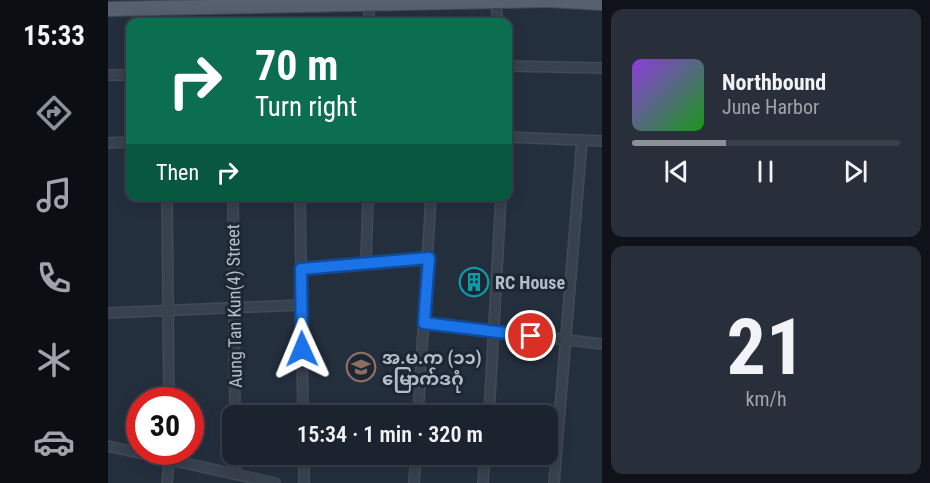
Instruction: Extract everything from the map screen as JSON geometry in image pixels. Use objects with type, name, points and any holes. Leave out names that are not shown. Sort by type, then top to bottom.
[{"type":"main road","points":[[108,9],[156,5],[369,4],[495,0],[602,3]]},
{"type":"street","points":[[495,0],[497,18]]},
{"type":"street","points":[[369,4],[369,18]]},
{"type":"street","points":[[512,66],[602,68]]},
{"type":"street","points":[[108,75],[126,75]]},
{"type":"street","points":[[512,137],[602,141]]},
{"type":"street","points":[[554,483],[582,140]]},
{"type":"street","points":[[108,143],[126,142]]},
{"type":"street","points":[[167,201],[169,387]]},
{"type":"street","name":"Aung Tan Kun(4) Street","points":[[233,201],[235,405]]},
{"type":"street","points":[[300,201],[303,405]]},
{"type":"street","points":[[366,262],[368,201]]},
{"type":"street","points":[[419,405],[432,201]]},
{"type":"street","points":[[490,405],[501,201]]},
{"type":"street","points":[[301,269],[429,258]]},
{"type":"street","points":[[108,313],[301,304]]},
{"type":"street","points":[[424,323],[602,344]]},
{"type":"street","points":[[108,446],[126,449]]},
{"type":"street","points":[[167,483],[169,465]]},
{"type":"street","points":[[204,465],[275,483]]},
{"type":"street","points":[[236,465],[236,474]]},
{"type":"street","points":[[304,465],[304,483]]},
{"type":"street","points":[[414,483],[415,465]]},
{"type":"street","points":[[483,483],[484,465]]},
{"type":"place","name":"RC House","points":[[474,282]]},
{"type":"place","name":"အ.မ.က (၁၁) မြောက်ဒဂုံ","points":[[361,367]]},
{"type":"route","points":[[302,349],[301,269],[429,258],[424,323],[531,336]]}]
